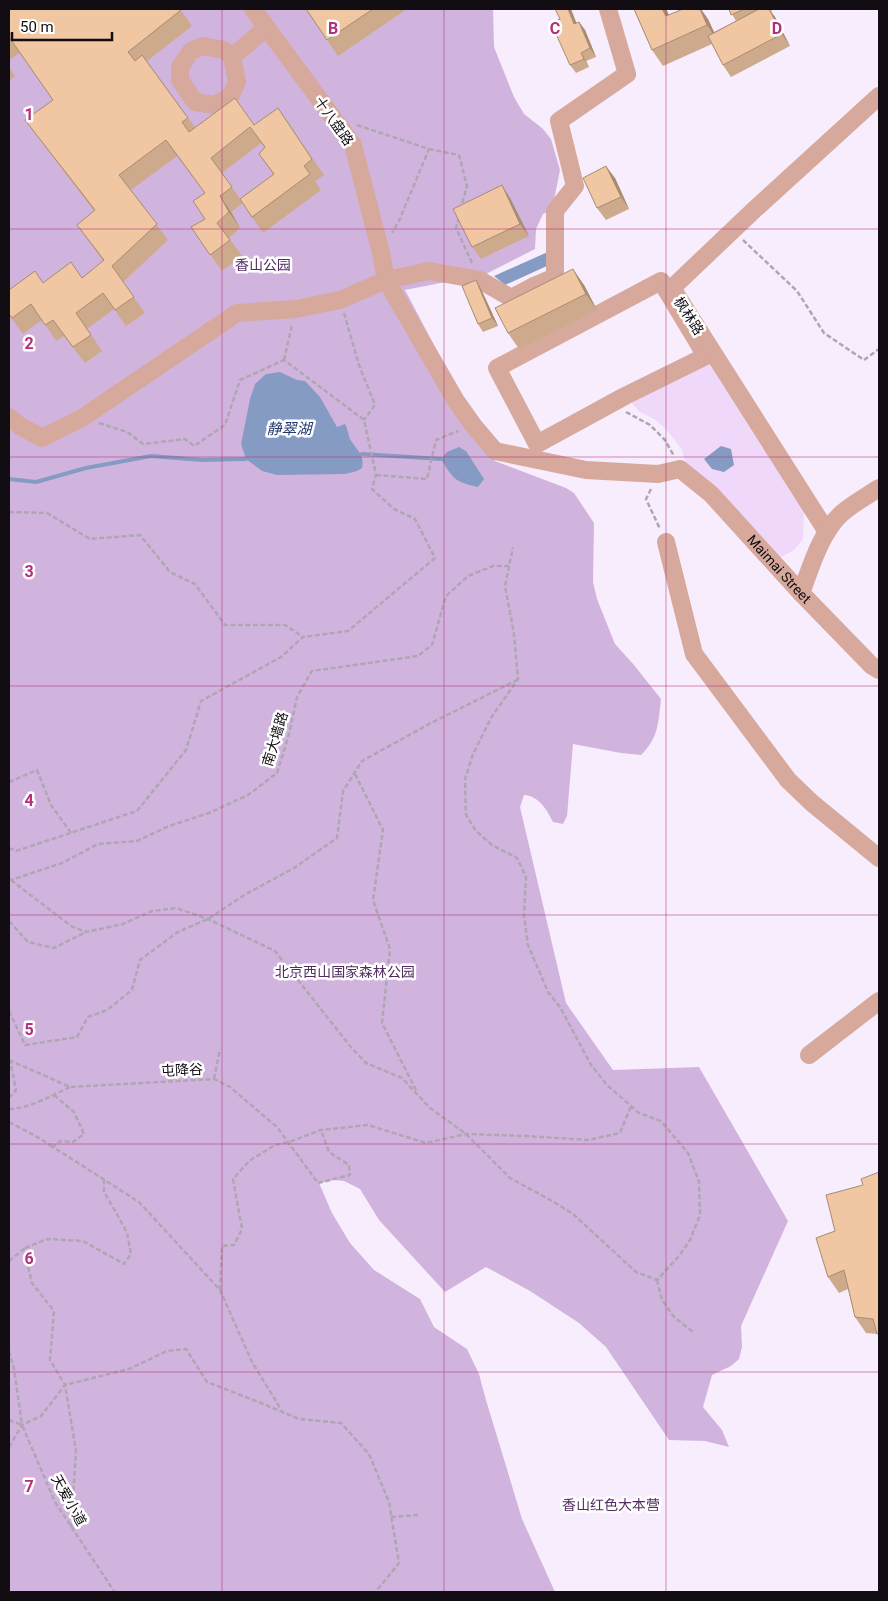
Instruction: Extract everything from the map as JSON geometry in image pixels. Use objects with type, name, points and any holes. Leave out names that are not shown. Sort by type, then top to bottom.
[{"type":"street","name":"十八盘路","points":[[253,9],[353,145],[382,253],[386,280]]},
{"type":"street","points":[[9,417],[20,426],[42,438],[82,418],[237,313],[296,309],[340,300],[386,280],[429,272],[480,280],[511,298],[555,277],[555,211],[575,186],[559,121],[627,74],[608,9]]},
{"type":"street","points":[[232,57],[266,28]]},
{"type":"street","name":"枫林路","points":[[828,532],[672,288],[879,96]]},
{"type":"street","points":[[386,280],[456,401],[495,451],[586,470],[658,474],[680,469]]},
{"type":"street","points":[[661,281],[706,356],[614,403],[537,444],[497,368],[554,323],[661,281]]},
{"type":"street","points":[[534,286],[554,323]]},
{"type":"street","name":"Maimai Street","points":[[680,469],[711,494],[801,593],[871,665],[879,670]]},
{"type":"street","points":[[801,593],[815,555],[828,532],[841,515],[879,488]]},
{"type":"street","points":[[666,542],[694,654],[788,780],[812,803],[879,858]]},
{"type":"street","points":[[809,1054],[879,1001]]},
{"type":"path","points":[[332,117],[429,149],[459,155],[467,186],[456,228],[480,280]]},
{"type":"path","points":[[382,253],[399,221],[429,149]]},
{"type":"path","points":[[740,237],[797,291],[824,333],[864,360],[879,349]]},
{"type":"path","points":[[340,300],[359,365],[375,405],[364,420]]},
{"type":"path","points":[[284,360],[296,309]]},
{"type":"path","points":[[9,848],[16,851],[137,811],[186,750],[200,701],[280,657],[303,637],[348,630],[435,558],[415,519],[394,509],[372,489],[376,475],[364,420],[284,360]]},
{"type":"path","points":[[82,418],[127,432],[143,444],[185,440],[194,446],[225,425],[240,380],[284,360]]},
{"type":"path","points":[[614,403],[650,425],[665,440],[680,469]]},
{"type":"path","points":[[376,475],[427,478],[436,440],[473,425]]},
{"type":"path","points":[[646,498],[666,542]]},
{"type":"path","points":[[9,512],[47,513],[90,539],[140,535],[170,572],[195,584],[225,625],[285,625],[303,637]]},
{"type":"path","points":[[513,547],[505,586],[514,634],[518,679],[491,718],[473,754],[465,779],[466,815],[476,831],[492,845],[517,858],[526,877],[524,916],[528,945],[548,992],[560,1007],[591,1065],[607,1085],[639,1113],[661,1121],[688,1153],[699,1182],[700,1215],[690,1240],[679,1256],[657,1280]]},
{"type":"path","name":"南大墙路","points":[[10,880],[62,864],[98,844],[137,841],[169,826],[209,812],[248,795],[277,773],[289,734],[297,698],[312,671],[418,656],[432,645],[446,596],[468,576],[493,566],[509,566]]},
{"type":"path","points":[[9,1011],[25,1045],[77,1037],[88,1017],[107,1010],[132,990],[140,960],[178,932],[208,919],[246,894],[294,868],[337,838],[343,791],[362,761],[431,723],[518,679]]},
{"type":"path","points":[[9,782],[37,770],[51,805],[71,833]]},
{"type":"path","points":[[354,774],[383,830],[373,900],[390,949],[382,1023],[418,1096]]},
{"type":"path","points":[[10,880],[71,926],[86,932]]},
{"type":"path","points":[[9,922],[28,942],[54,948],[86,932],[123,924],[152,911],[176,908],[208,919],[275,951],[350,1046],[366,1063],[402,1078],[430,1108],[466,1134],[510,1178],[573,1214],[636,1272],[657,1280]]},
{"type":"path","points":[[214,1079],[220,1049]]},
{"type":"path","points":[[9,1060],[16,1090],[9,1098]]},
{"type":"path","name":"屯降谷","points":[[9,1060],[70,1087],[214,1079],[230,1087],[277,1127],[318,1183],[350,1175],[349,1165],[329,1152],[321,1130]]},
{"type":"path","points":[[9,1109],[15,1109],[54,1095],[70,1087]]},
{"type":"path","points":[[53,1147],[60,1141],[73,1142],[84,1134],[74,1112],[54,1095]]},
{"type":"path","points":[[220,1290],[222,1246],[234,1244],[242,1229],[233,1179],[249,1161],[275,1145],[321,1130],[368,1125],[426,1143],[466,1134],[588,1140],[620,1133],[631,1106]]},
{"type":"path","points":[[9,1122],[41,1139],[139,1202],[220,1290],[252,1362],[283,1412]]},
{"type":"path","points":[[9,1261],[24,1248],[47,1239],[83,1241],[124,1264],[131,1254],[127,1234],[104,1192],[104,1179]]},
{"type":"path","points":[[24,1248],[32,1283],[54,1312],[50,1360],[64,1385],[76,1451],[71,1527]]},
{"type":"path","points":[[657,1280],[662,1300],[674,1317],[693,1332]]},
{"type":"path","points":[[9,1447],[22,1425],[40,1416],[64,1385],[129,1369],[167,1351],[186,1349],[207,1382],[299,1420],[341,1423],[368,1454],[389,1502],[399,1563],[378,1589],[378,1592]]},
{"type":"path","name":"天爱小道","points":[[9,1351],[14,1369],[22,1425],[55,1502],[113,1592]]},
{"type":"path","points":[[9,1420],[22,1425]]},
{"type":"path","points":[[392,1516],[418,1515]]},
{"type":"shaded area","points":[[706,356],[804,507],[803,539],[794,550],[778,559],[686,464],[681,448],[665,428],[654,419],[640,412],[625,396]]},
{"type":"green space","points":[[9,9],[493,9],[494,47],[514,97],[524,114],[542,128],[551,139],[560,170],[552,210],[543,214],[536,229],[535,249],[486,274],[405,290],[495,461],[566,488],[574,493],[594,523],[593,582],[597,599],[615,644],[661,699],[657,729],[651,742],[641,755],[573,744],[567,816],[563,824],[553,822],[542,804],[529,796],[524,795],[520,807],[566,1003],[613,1070],[699,1067],[788,1221],[741,1326],[742,1347],[739,1359],[731,1366],[712,1375],[703,1407],[722,1430],[729,1447],[705,1441],[669,1440],[606,1347],[579,1323],[530,1291],[486,1267],[445,1292],[379,1220],[360,1189],[344,1181],[334,1180],[319,1183],[332,1213],[350,1243],[374,1270],[420,1299],[434,1327],[467,1349],[479,1374],[522,1519],[555,1592],[9,1592]]},
{"type":"water","points":[[550,251],[549,265],[505,285],[494,276]]},
{"type":"water","name":"静翠湖","points":[[280,372],[297,380],[305,381],[320,397],[337,427],[345,424],[350,439],[361,456],[362,468],[345,474],[277,475],[262,471],[246,459],[241,444],[255,384],[266,374]]},
{"type":"water","points":[[721,446],[731,449],[734,465],[724,472],[712,469],[704,459]]},
{"type":"water","points":[[459,447],[466,451],[484,479],[478,487],[455,479],[441,459],[447,452]]},
{"type":"building","points":[[9,9],[180,9],[128,52],[135,61],[142,55],[188,118],[182,122],[189,132],[235,98],[254,125],[278,108],[312,159],[304,166],[310,174],[252,217],[240,199],[274,174],[259,154],[265,147],[250,127],[211,158],[232,187],[220,196],[229,212],[217,223],[230,240],[210,255],[191,227],[205,219],[193,201],[205,193],[166,140],[119,175],[157,224],[112,266],[134,297],[115,310],[103,293],[76,313],[91,335],[73,347],[53,320],[45,325],[31,304],[12,318],[9,314],[9,290],[35,271],[43,283],[71,262],[82,278],[104,260],[77,225],[95,210],[25,120],[53,100],[9,37]]},
{"type":"building","points":[[306,9],[373,9],[327,40]]},
{"type":"building","points":[[555,9],[568,9],[574,24],[579,22],[590,48],[581,53],[584,59],[570,65],[551,23],[560,19]]},
{"type":"building","points":[[634,9],[662,9],[666,16],[683,9],[700,9],[707,25],[652,50]]},
{"type":"building","points":[[729,9],[744,9],[731,15]]},
{"type":"building","points":[[759,9],[769,9],[782,34],[723,65],[708,36]]},
{"type":"building","points":[[606,166],[621,197],[597,208],[583,178]]},
{"type":"building","points":[[502,185],[520,224],[472,247],[453,209]]},
{"type":"building","points":[[573,269],[586,294],[508,333],[495,308]]},
{"type":"building","points":[[476,280],[492,318],[478,324],[462,286]]},
{"type":"building","points":[[879,1172],[879,1333],[877,1334],[873,1319],[855,1317],[844,1270],[828,1277],[816,1238],[835,1231],[826,1195],[863,1185],[861,1179]]},
{"type":"waterway","points":[[362,454],[441,459]]},
{"type":"waterway","points":[[9,479],[36,482],[86,468],[151,456],[202,460],[246,459]]},
{"type":"park label","name":"香山公园","points":[[263,265]]},
{"type":"park label","name":"北京西山国家森林公园","points":[[345,972]]},
{"type":"park label","name":"香山红色大本营","points":[[611,1505]]}]
